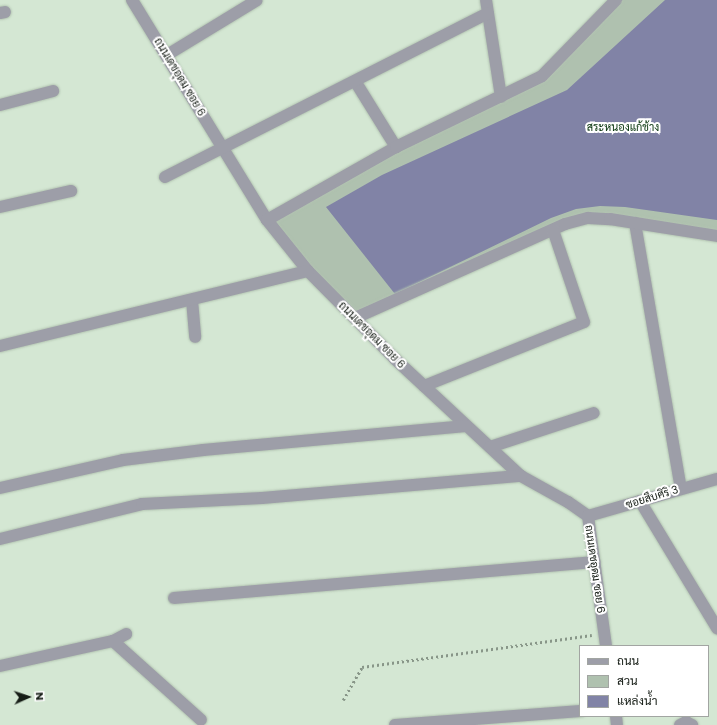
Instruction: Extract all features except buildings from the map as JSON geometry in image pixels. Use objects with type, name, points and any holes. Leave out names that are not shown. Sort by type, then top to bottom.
[{"type":"street","name":"ถนนเดชอุดม ซอย 6","points":[[132,0],[167,55],[266,220],[308,271],[424,386],[521,476],[568,502],[588,516],[606,645]]},
{"type":"street","points":[[167,55],[256,0]]},
{"type":"street","points":[[486,0],[501,97]]},
{"type":"street","points":[[266,220],[396,147],[542,76],[616,0]]},
{"type":"street","points":[[165,177],[488,13]]},
{"type":"street","points":[[355,81],[396,147]]},
{"type":"street","points":[[0,105],[52,91]]},
{"type":"street","points":[[0,207],[71,191]]},
{"type":"street","points":[[355,318],[553,230],[588,218],[635,223],[717,236]]},
{"type":"street","points":[[635,223],[681,488]]},
{"type":"street","points":[[424,386],[584,322],[553,230]]},
{"type":"street","points":[[0,346],[308,271]]},
{"type":"street","points":[[192,300],[195,337]]},
{"type":"street","points":[[490,447],[594,413]]},
{"type":"street","points":[[0,488],[123,460],[203,450],[466,426]]},
{"type":"street","points":[[0,539],[142,504],[262,498],[521,476]]},
{"type":"street","name":"ซอยสืบศิริ 3","points":[[588,516],[681,488],[717,479]]},
{"type":"street","points":[[640,501],[716,627]]},
{"type":"street","points":[[174,598],[594,562]]},
{"type":"street","points":[[0,666],[113,640],[126,634]]},
{"type":"street","points":[[113,640],[201,720]]},
{"type":"street","points":[[395,725],[579,711]]},
{"type":"street","points":[[680,725],[686,722],[692,725]]},
{"type":"path","points":[[343,700],[362,667],[604,633]]},
{"type":"green space","name":"สระหนองแก้ช้าง","points":[[616,0],[717,0],[717,236],[621,221],[565,224],[355,318],[267,220],[542,76]]},
{"type":"water","name":"สระหนองแก้ช้าง","points":[[665,0],[717,0],[717,220],[625,207],[600,206],[576,209],[551,218],[395,294],[326,207],[382,175],[567,90]]}]
